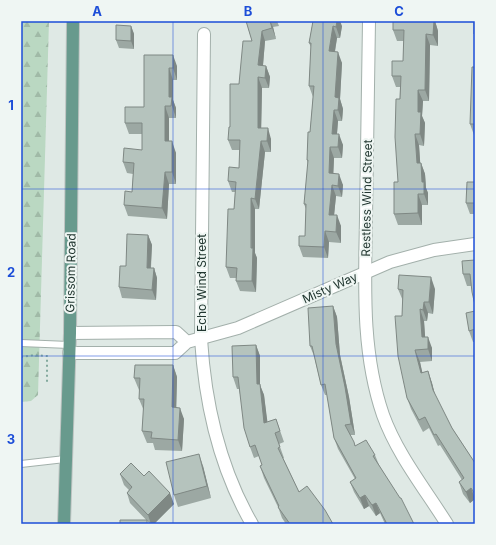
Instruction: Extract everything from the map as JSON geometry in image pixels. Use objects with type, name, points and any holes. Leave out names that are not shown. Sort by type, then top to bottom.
[{"type":"main road","name":"Grissom Road","points":[[64,524],[70,343],[73,21]]},
{"type":"street","name":"Restless Wind Street","points":[[369,21],[365,272],[368,354],[376,392],[384,416],[394,438],[403,455],[447,524]]},
{"type":"street","name":"Echo Wind Street","points":[[204,34],[201,339],[203,368],[209,410],[218,446],[232,483],[252,524]]},
{"type":"street","name":"Misty Way","points":[[70,343],[175,353],[187,342],[238,328],[390,262],[434,250],[459,245],[475,244]]},
{"type":"street","points":[[70,343],[176,332],[187,342]]},
{"type":"lane","points":[[21,343],[70,343]]},
{"type":"lane","points":[[21,464],[65,459]]},
{"type":"path","points":[[21,357],[34,355],[47,356],[47,383]]},
{"type":"green space","points":[[21,21],[49,21],[38,395],[31,401],[21,402]]},
{"type":"building","points":[[246,21],[270,21],[272,28],[262,31],[258,65],[266,66],[265,78],[258,77],[258,128],[268,128],[267,141],[261,141],[255,199],[251,198],[251,248],[253,248],[252,281],[236,281],[237,268],[226,267],[228,209],[234,209],[236,182],[228,181],[229,167],[239,168],[240,140],[228,140],[230,127],[230,84],[239,84],[243,41],[252,41]]},
{"type":"building","points":[[313,21],[337,21],[336,27],[333,26],[329,51],[338,52],[335,97],[339,98],[338,110],[334,110],[332,134],[339,134],[338,147],[330,147],[329,173],[339,174],[338,186],[332,185],[329,215],[337,215],[336,232],[325,231],[324,247],[299,246],[299,236],[305,236],[306,204],[304,204],[308,160],[308,132],[310,132],[314,86],[309,86],[311,43],[309,43]]},
{"type":"building","points":[[393,21],[434,21],[433,35],[426,34],[425,90],[418,90],[418,112],[421,112],[420,134],[415,134],[417,163],[421,163],[424,194],[418,194],[418,213],[394,214],[394,182],[398,182],[395,137],[396,99],[400,99],[401,76],[392,76],[392,61],[403,61],[404,30],[393,30]]},
{"type":"building","points":[[475,21],[475,34],[474,34]]},
{"type":"building","points":[[116,25],[131,26],[131,41],[116,40]]},
{"type":"building","points":[[144,55],[173,55],[173,68],[169,68],[169,97],[172,97],[171,106],[165,106],[165,141],[172,141],[172,172],[165,172],[162,208],[124,205],[125,191],[132,192],[134,163],[123,162],[124,148],[142,150],[142,123],[125,123],[125,107],[144,107]]},
{"type":"building","points":[[472,67],[475,67],[475,124],[470,124]]},
{"type":"building","points":[[467,182],[475,182],[475,203],[466,203]]},
{"type":"building","points":[[127,234],[148,235],[147,268],[154,268],[152,290],[119,287],[120,266],[126,266]]},
{"type":"building","points":[[475,260],[475,305],[470,274],[463,274],[462,261]]},
{"type":"building","points":[[399,275],[431,277],[429,302],[424,302],[423,310],[420,309],[422,337],[428,337],[428,349],[415,350],[421,373],[428,371],[433,390],[452,428],[475,463],[475,494],[471,488],[466,492],[459,482],[464,478],[436,434],[434,435],[425,417],[419,420],[407,398],[398,356],[395,316],[402,316],[403,290],[398,289]]},
{"type":"building","points":[[333,306],[336,344],[351,424],[345,425],[355,446],[366,440],[375,455],[373,456],[401,498],[414,524],[387,524],[376,503],[372,505],[365,495],[360,498],[350,482],[356,478],[334,438],[325,384],[321,385],[312,346],[310,346],[308,308]]},
{"type":"building","points":[[475,311],[475,329],[469,331],[466,313]]},
{"type":"building","points":[[256,345],[257,384],[260,384],[264,423],[276,419],[280,431],[275,433],[280,447],[278,448],[299,492],[307,486],[325,510],[333,524],[290,524],[278,507],[279,506],[260,466],[262,465],[255,445],[250,447],[244,428],[238,377],[233,377],[232,346]]},
{"type":"building","points":[[135,365],[173,365],[172,407],[180,408],[178,440],[151,438],[152,432],[142,431],[144,399],[139,399],[140,378],[134,378]]},
{"type":"building","points":[[199,454],[207,486],[174,495],[166,462]]},
{"type":"building","points":[[131,463],[144,476],[149,471],[170,493],[148,515],[127,493],[132,487],[120,474]]},
{"type":"building","points":[[120,520],[147,520],[147,524],[120,524]]}]
